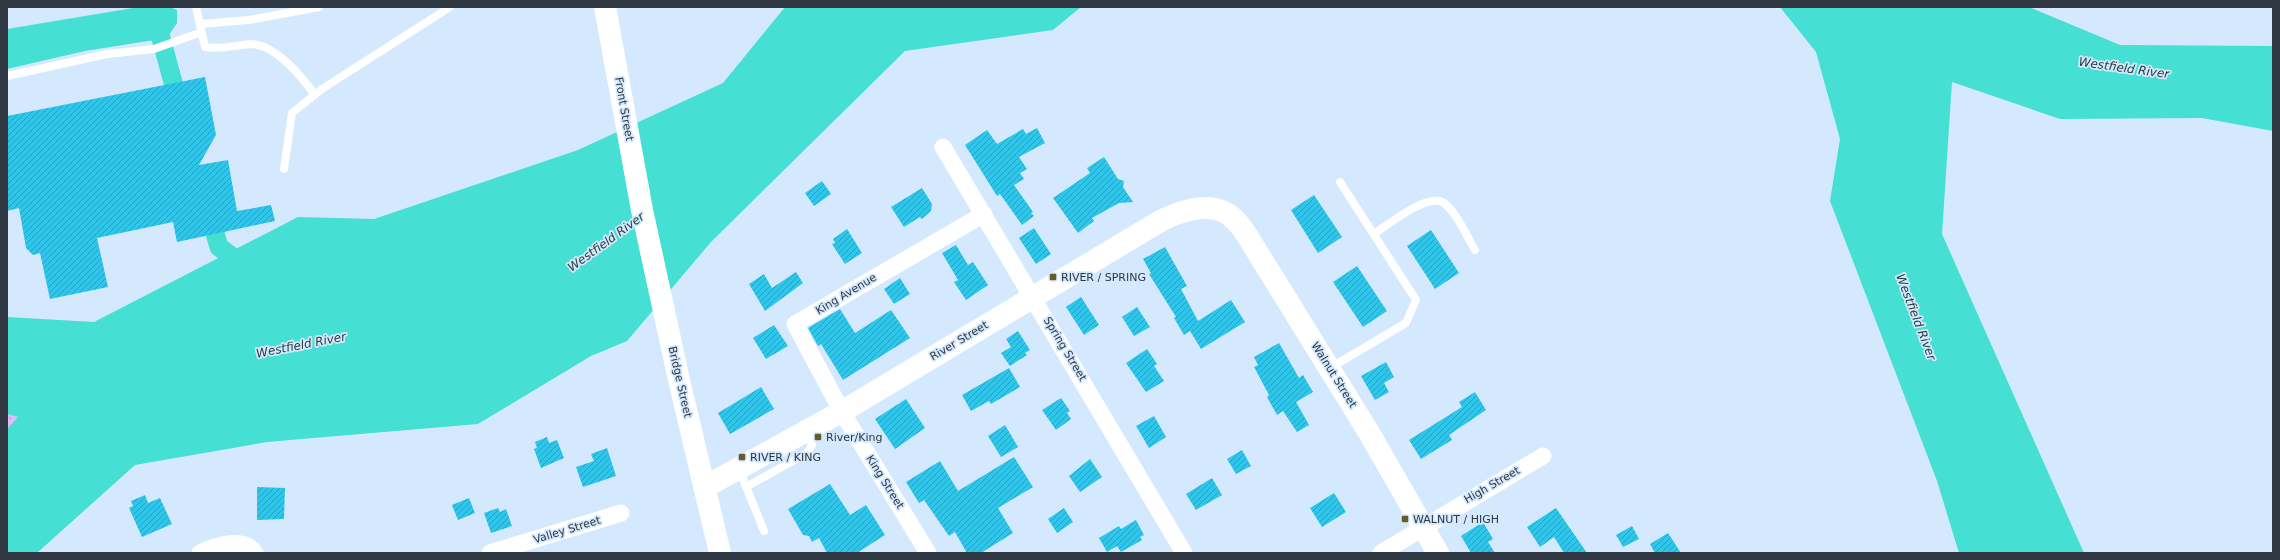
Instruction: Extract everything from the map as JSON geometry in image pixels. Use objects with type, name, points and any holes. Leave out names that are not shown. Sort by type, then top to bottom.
[{"type":"street","name":"Front Street","points":[[605,7],[642,210]]},
{"type":"street","name":"Spring Street","points":[[943,147],[1184,553]]},
{"type":"street","name":"Bridge Street","points":[[642,210],[679,380],[720,553]]},
{"type":"street","name":"River Street","points":[[705,487],[742,478],[807,431],[842,412],[1168,217],[1190,210],[1216,210]]},
{"type":"street","name":"Walnut Street","points":[[1216,210],[1234,219],[1248,237],[1368,431],[1438,553]]},
{"type":"street","name":"King Avenue","points":[[842,412],[795,324],[984,214]]},
{"type":"street","name":"King Street","points":[[842,412],[928,553]]},
{"type":"street","name":"High Street","points":[[1380,553],[1543,456]]},
{"type":"street","name":"Valley Street","points":[[490,553],[621,513]]},
{"type":"street","points":[[200,553],[218,546],[231,545],[248,546],[255,553]]},
{"type":"lane","points":[[196,7],[205,47],[215,49],[253,44],[277,54],[300,75],[314,95]]},
{"type":"lane","points":[[7,76],[107,54],[154,49],[181,40],[201,28],[319,7]]},
{"type":"lane","points":[[284,169],[292,114],[314,95],[450,7]]},
{"type":"lane","points":[[1330,369],[1406,323],[1416,300],[1340,182]]},
{"type":"lane","points":[[1374,234],[1424,202],[1435,199],[1445,203],[1453,212],[1474,250]]},
{"type":"lane","points":[[742,478],[764,531]]},
{"type":"shaded area","points":[[7,414],[18,417],[7,429]]},
{"type":"water","points":[[139,7],[170,7],[177,10],[177,23],[167,38],[85,51],[7,69],[7,29]]},
{"type":"water","name":"Westfield River","points":[[785,7],[1081,7],[1053,30],[905,51],[711,242],[627,341],[591,356],[478,424],[267,442],[135,465],[37,553],[7,553],[7,429],[18,417],[7,414],[7,317],[94,322],[298,217],[374,219],[578,150],[723,83]]},
{"type":"water","name":"Westfield River","points":[[1780,7],[2029,7],[2120,45],[2273,46],[2273,131],[2202,118],[2060,119],[1952,82],[1942,234],[2084,553],[1959,553],[1937,481],[1830,201],[1840,139],[1816,52]]},
{"type":"building","points":[[205,77],[216,135],[199,165],[228,160],[237,211],[271,205],[275,221],[177,242],[173,222],[97,238],[108,287],[50,299],[40,253],[33,255],[26,248],[19,208],[7,211],[7,116]]},
{"type":"building","points":[[1037,128],[1045,143],[1019,157],[1027,169],[1020,173],[1024,179],[1014,185],[1033,212],[1031,213],[1034,216],[1022,225],[1000,194],[997,196],[965,145],[987,130],[997,144],[1023,129],[1026,134]]},
{"type":"building","points":[[1104,157],[1118,179],[1124,181],[1123,187],[1133,202],[1119,203],[1092,218],[1094,221],[1078,233],[1053,198],[1090,173],[1087,168]]},
{"type":"building","points":[[822,181],[831,194],[814,206],[805,193]]},
{"type":"building","points":[[922,188],[932,204],[931,211],[922,219],[920,217],[904,227],[891,207]]},
{"type":"building","points":[[1314,195],[1342,237],[1318,253],[1291,210]]},
{"type":"building","points":[[1034,228],[1051,254],[1036,264],[1019,238]]},
{"type":"building","points":[[847,229],[862,253],[845,264],[832,244],[835,243],[833,239]]},
{"type":"building","points":[[1431,230],[1459,273],[1435,289],[1407,246]]},
{"type":"building","points":[[956,245],[968,265],[973,262],[988,285],[966,300],[954,282],[958,280],[942,253]]},
{"type":"building","points":[[1165,247],[1187,286],[1181,289],[1198,321],[1231,300],[1245,322],[1201,349],[1190,331],[1184,335],[1174,318],[1176,317],[1149,274],[1151,273],[1143,259]]},
{"type":"building","points":[[1357,266],[1387,311],[1363,327],[1333,282]]},
{"type":"building","points":[[796,272],[803,283],[765,311],[749,284],[764,274],[772,288]]},
{"type":"building","points":[[900,278],[910,294],[894,304],[884,289]]},
{"type":"building","points":[[1081,297],[1099,325],[1084,335],[1066,307]]},
{"type":"building","points":[[1137,307],[1150,327],[1134,336],[1122,317]]},
{"type":"building","points":[[840,309],[855,333],[891,310],[910,338],[843,380],[821,344],[818,346],[808,328]]},
{"type":"building","points":[[774,325],[788,346],[766,359],[753,338]]},
{"type":"building","points":[[1018,331],[1030,350],[1025,353],[1027,355],[1010,366],[1001,353],[1011,347],[1006,339]]},
{"type":"building","points":[[1279,343],[1299,378],[1303,375],[1313,392],[1296,402],[1309,425],[1297,432],[1283,411],[1277,415],[1267,397],[1269,395],[1254,367],[1258,365],[1254,357]]},
{"type":"building","points":[[1147,349],[1157,364],[1154,366],[1164,381],[1146,392],[1126,363]]},
{"type":"building","points":[[1386,362],[1394,377],[1384,383],[1389,392],[1375,400],[1361,376]]},
{"type":"building","points":[[1009,368],[1020,387],[991,404],[989,401],[971,411],[962,395]]},
{"type":"building","points":[[761,387],[774,409],[730,434],[718,413]]},
{"type":"building","points":[[1475,392],[1486,410],[1449,435],[1452,440],[1421,459],[1409,440],[1462,407],[1459,402]]},
{"type":"building","points":[[1061,398],[1070,411],[1067,413],[1071,419],[1056,430],[1042,410]]},
{"type":"building","points":[[906,399],[925,428],[895,449],[875,419]]},
{"type":"building","points":[[1154,416],[1166,437],[1149,448],[1136,426]]},
{"type":"building","points":[[1005,425],[1018,447],[1001,457],[988,436]]},
{"type":"building","points":[[547,437],[549,443],[557,440],[564,458],[541,468],[534,449],[537,448],[535,442]]},
{"type":"building","points":[[607,448],[616,476],[583,487],[576,467],[594,461],[591,454]]},
{"type":"building","points":[[1242,450],[1251,466],[1236,474],[1227,459]]},
{"type":"building","points":[[1014,457],[1033,487],[998,508],[1013,533],[981,553],[967,553],[955,532],[949,536],[924,500],[919,503],[906,482],[940,461],[958,491]]},
{"type":"building","points":[[1090,459],[1102,477],[1080,492],[1069,476]]},
{"type":"building","points":[[1212,478],[1222,495],[1196,510],[1186,494]]},
{"type":"building","points":[[830,484],[850,515],[866,505],[885,535],[857,553],[827,553],[819,538],[812,542],[809,536],[803,535],[788,509]]},
{"type":"building","points":[[257,487],[285,488],[284,519],[257,520]]},
{"type":"building","points":[[1334,493],[1346,512],[1322,527],[1310,508]]},
{"type":"building","points":[[145,495],[148,503],[160,498],[172,524],[142,537],[129,508],[133,506],[131,501]]},
{"type":"building","points":[[469,498],[475,513],[458,520],[452,505]]},
{"type":"building","points":[[498,508],[500,512],[506,509],[512,526],[491,533],[484,513]]},
{"type":"building","points":[[1064,508],[1073,522],[1057,533],[1048,519]]},
{"type":"building","points":[[1556,508],[1587,553],[1564,553],[1554,537],[1540,547],[1527,527]]},
{"type":"building","points":[[1136,520],[1144,535],[1140,537],[1142,540],[1121,552],[1117,546],[1107,552],[1099,538],[1119,526],[1121,529]]},
{"type":"building","points":[[1483,522],[1493,539],[1488,542],[1495,553],[1471,553],[1461,536]]},
{"type":"building","points":[[1632,526],[1639,539],[1623,547],[1616,535]]},
{"type":"building","points":[[1668,533],[1681,553],[1655,553],[1650,544]]},
{"type":"waterway","points":[[145,25],[152,23],[161,38],[180,108]]},
{"type":"waterway","points":[[208,209],[219,247],[249,269]]},
{"type":"place","name":"RIVER / SPRING","points":[[1053,277]]},
{"type":"place","name":"River/King","points":[[818,437]]},
{"type":"place","name":"RIVER / KING","points":[[742,457]]},
{"type":"place","name":"WALNUT / HIGH","points":[[1405,519]]}]
